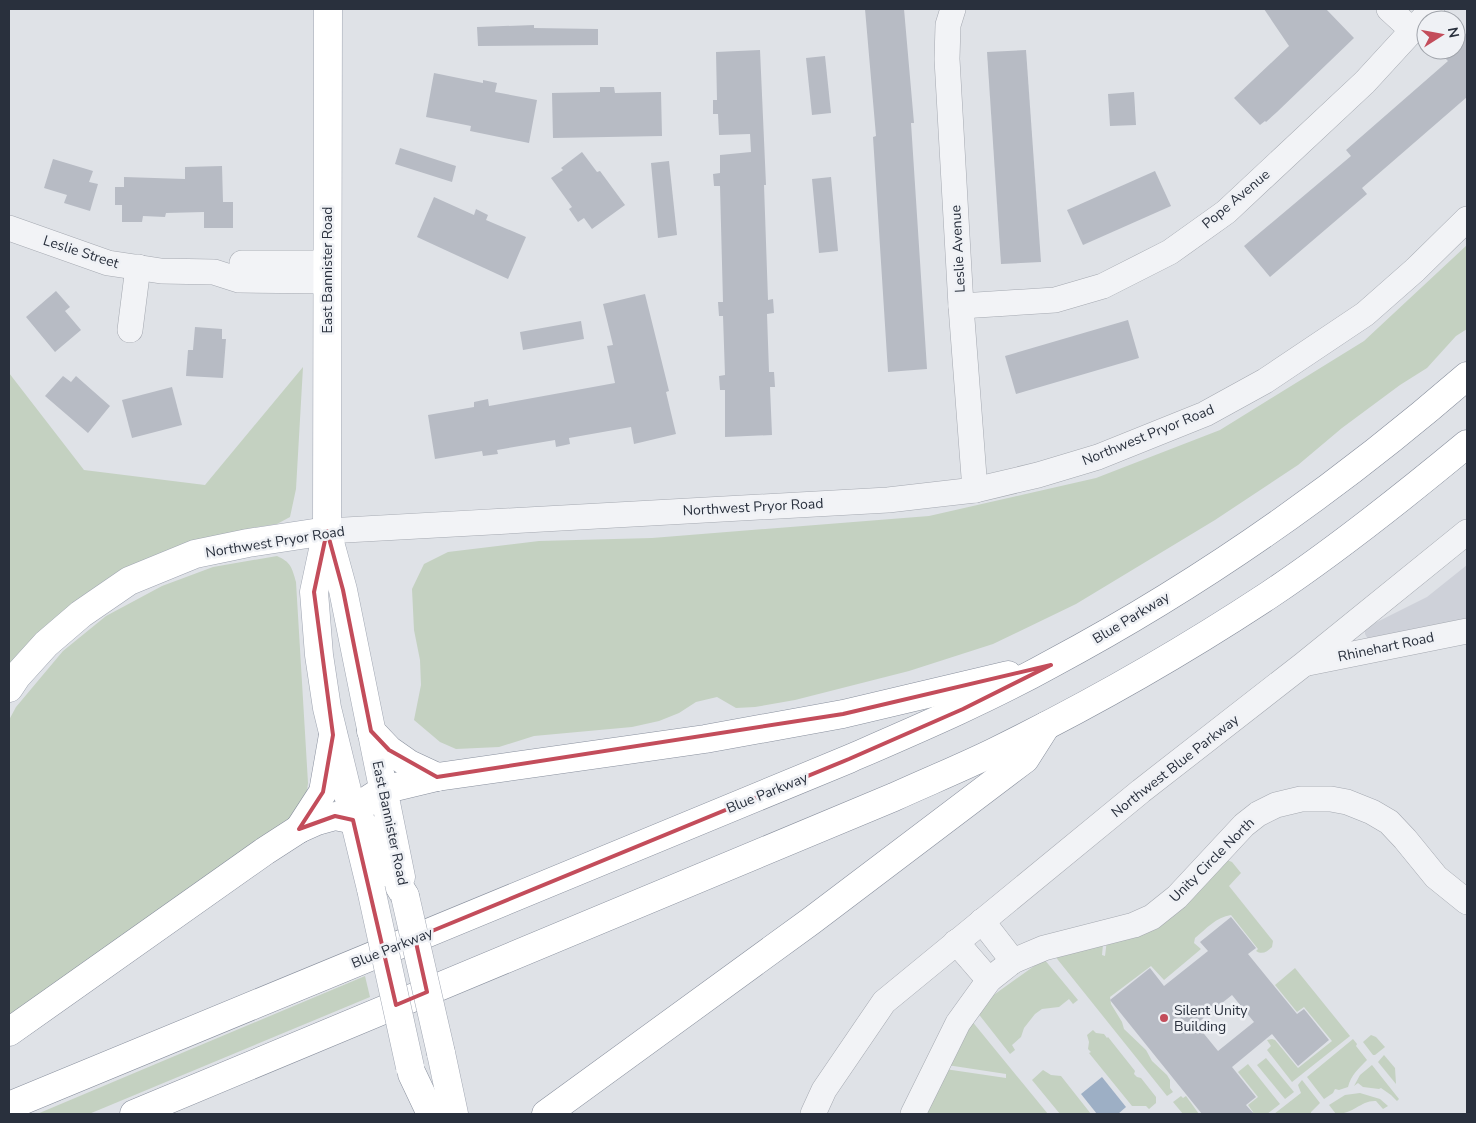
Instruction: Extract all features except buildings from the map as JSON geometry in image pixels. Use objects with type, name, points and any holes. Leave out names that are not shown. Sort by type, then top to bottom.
[{"type":"main road","name":"East Bannister Road","points":[[328,9],[327,531],[314,592],[327,708],[411,1071]]},
{"type":"main road","name":"Blue Parkway","points":[[9,1106],[850,759],[963,709],[1051,665],[1135,618],[1235,555],[1323,493],[1416,420],[1467,376]]},
{"type":"main road","points":[[134,1114],[894,798],[993,752],[1172,656],[1269,594],[1371,522],[1467,444]]},
{"type":"main road","name":"East Bannister Road","points":[[327,531],[344,590],[405,896],[454,1114]]},
{"type":"main road","name":"Northwest Pryor Road","points":[[9,688],[16,676],[46,644],[81,614],[129,581],[195,554],[248,543],[327,531]]},
{"type":"main road","points":[[353,820],[366,801],[383,790],[437,777],[704,739],[824,718],[1051,665]]},
{"type":"main road","points":[[546,1114],[811,921],[1025,759],[1047,724]]},
{"type":"main road","points":[[371,731],[389,750],[409,764],[437,777]]},
{"type":"main road","points":[[299,829],[323,792],[333,736]]},
{"type":"main road","points":[[9,1032],[265,851],[299,829],[335,816],[360,821],[381,846],[393,876],[405,896]]},
{"type":"main road","points":[[411,1071],[420,1114]]},
{"type":"main road","points":[[411,1071],[431,1114]]},
{"type":"street","name":"Leslie Avenue","points":[[953,9],[948,25],[947,59],[975,490]]},
{"type":"street","points":[[1389,9],[1413,31]]},
{"type":"street","name":"Pope Avenue","points":[[962,306],[1055,300],[1103,286],[1170,252],[1226,212],[1364,82],[1432,9]]},
{"type":"street","name":"Northwest Pryor Road","points":[[327,531],[878,500],[975,490],[1038,475],[1098,457],[1214,409],[1265,381],[1365,314],[1415,270],[1467,218]]},
{"type":"street","name":"Leslie Street","points":[[9,228],[108,263],[138,268],[214,272],[240,263],[327,272]]},
{"type":"street","points":[[130,330],[138,268]]},
{"type":"street","name":"Northwest Blue Parkway","points":[[812,1114],[824,1090],[884,1002],[1142,791],[1304,664],[1467,532]]},
{"type":"street","name":"Rhinehart Road","points":[[1304,664],[1467,630]]},
{"type":"street","name":"Unity Circle North","points":[[913,1114],[958,1022],[989,980],[1013,961],[1044,948],[1134,924],[1152,916],[1177,897],[1244,824],[1276,805],[1301,799],[1331,799],[1348,802],[1372,812],[1394,828],[1436,877],[1467,902]]},
{"type":"street","points":[[982,921],[1013,961]]},
{"type":"street","points":[[956,942],[989,980]]},
{"type":"highlighted area","points":[[327,531],[343,590],[371,731],[389,750],[437,777],[843,714],[1051,665],[963,709],[849,759],[415,938],[427,992],[396,1005],[353,820],[335,816],[299,829],[323,792],[333,735],[314,592]]},
{"type":"shaded area","points":[[1467,565],[1467,620],[1369,641],[1365,634],[1365,628],[1427,597]]},
{"type":"green space","points":[[1467,245],[1467,329],[1456,336],[1427,368],[1400,385],[1342,428],[1298,465],[1215,520],[1076,604],[993,644],[909,671],[795,700],[755,707],[736,708],[717,697],[696,702],[679,713],[659,721],[632,727],[534,736],[499,747],[456,749],[440,742],[414,720],[421,685],[420,660],[414,630],[412,589],[424,564],[448,552],[539,541],[652,538],[929,516],[1096,478],[1220,430],[1364,341]]},
{"type":"green space","points":[[303,367],[296,489],[290,517],[277,524],[251,528],[185,544],[9,669],[9,373],[84,470],[205,485]]},
{"type":"green space","points":[[277,556],[290,566],[296,582],[308,783],[306,799],[291,821],[9,1019],[9,720],[16,707],[63,651],[106,616],[162,586],[213,567]]},
{"type":"green space","points":[[1227,860],[1232,862],[1241,873],[1229,886],[1273,941],[1272,947],[1260,953],[1256,951],[1258,949],[1231,915],[1226,916],[1212,924],[1195,938],[1194,943],[1201,949],[1164,980],[1151,966],[1110,997],[1111,1004],[1124,1029],[1146,1050],[1152,1061],[1170,1080],[1170,1088],[1173,1092],[1167,1096],[1054,955],[1103,944],[1102,955],[1105,956],[1107,940]]},
{"type":"green space","points":[[1044,959],[1078,1000],[1073,1004],[1069,999],[1059,1007],[1042,1009],[1035,1014],[1024,1028],[1021,1037],[1012,1045],[1015,1050],[1010,1054],[977,1012],[995,994]]},
{"type":"green space","points":[[1295,968],[1350,1036],[1292,1082],[1267,1050],[1271,1046],[1267,1040],[1275,1040],[1298,1068],[1332,1041],[1304,1007],[1297,1012],[1275,985]]},
{"type":"green space","points":[[365,976],[370,997],[89,1114],[37,1114]]},
{"type":"green space","points":[[971,1020],[1048,1114],[924,1114],[945,1069],[1006,1078],[1006,1074],[947,1065]]},
{"type":"green space","points":[[1093,1030],[1108,1037],[1135,1071],[1134,1074],[1141,1078],[1156,1097],[1156,1103],[1149,1109],[1146,1106],[1132,1106],[1089,1053],[1091,1052],[1088,1049],[1087,1035]]},
{"type":"green space","points":[[1371,1035],[1376,1037],[1385,1047],[1375,1055],[1363,1042]]},
{"type":"green space","points":[[1353,1039],[1367,1060],[1353,1075],[1348,1087],[1339,1090],[1335,1089],[1333,1093],[1324,1099],[1307,1077]]},
{"type":"green space","points":[[1384,1055],[1395,1068],[1396,1084],[1378,1062]]},
{"type":"green space","points":[[1266,1058],[1294,1092],[1285,1099],[1257,1065]]},
{"type":"green space","points":[[1248,1064],[1280,1104],[1267,1114],[1250,1114],[1253,1112],[1248,1105],[1258,1097],[1238,1072]]},
{"type":"green space","points":[[1372,1065],[1399,1099],[1397,1101],[1381,1088],[1363,1087],[1358,1083],[1354,1086],[1360,1075]]},
{"type":"green space","points":[[1043,1070],[1051,1075],[1061,1076],[1091,1114],[1060,1114],[1032,1080]]},
{"type":"green space","points":[[1302,1080],[1320,1103],[1311,1114],[1274,1114],[1301,1093],[1298,1085]]},
{"type":"green space","points":[[1360,1093],[1380,1099],[1388,1106],[1383,1109],[1376,1101],[1371,1101],[1348,1112],[1336,1114],[1329,1105],[1345,1095]]},
{"type":"green space","points":[[1181,1096],[1183,1098],[1186,1096],[1199,1114],[1183,1114],[1173,1102]]},
{"type":"water","points":[[1102,1077],[1126,1107],[1118,1114],[1097,1114],[1081,1094]]},
{"type":"place","name":"Silent Unity Building","points":[[1164,1018]]}]
